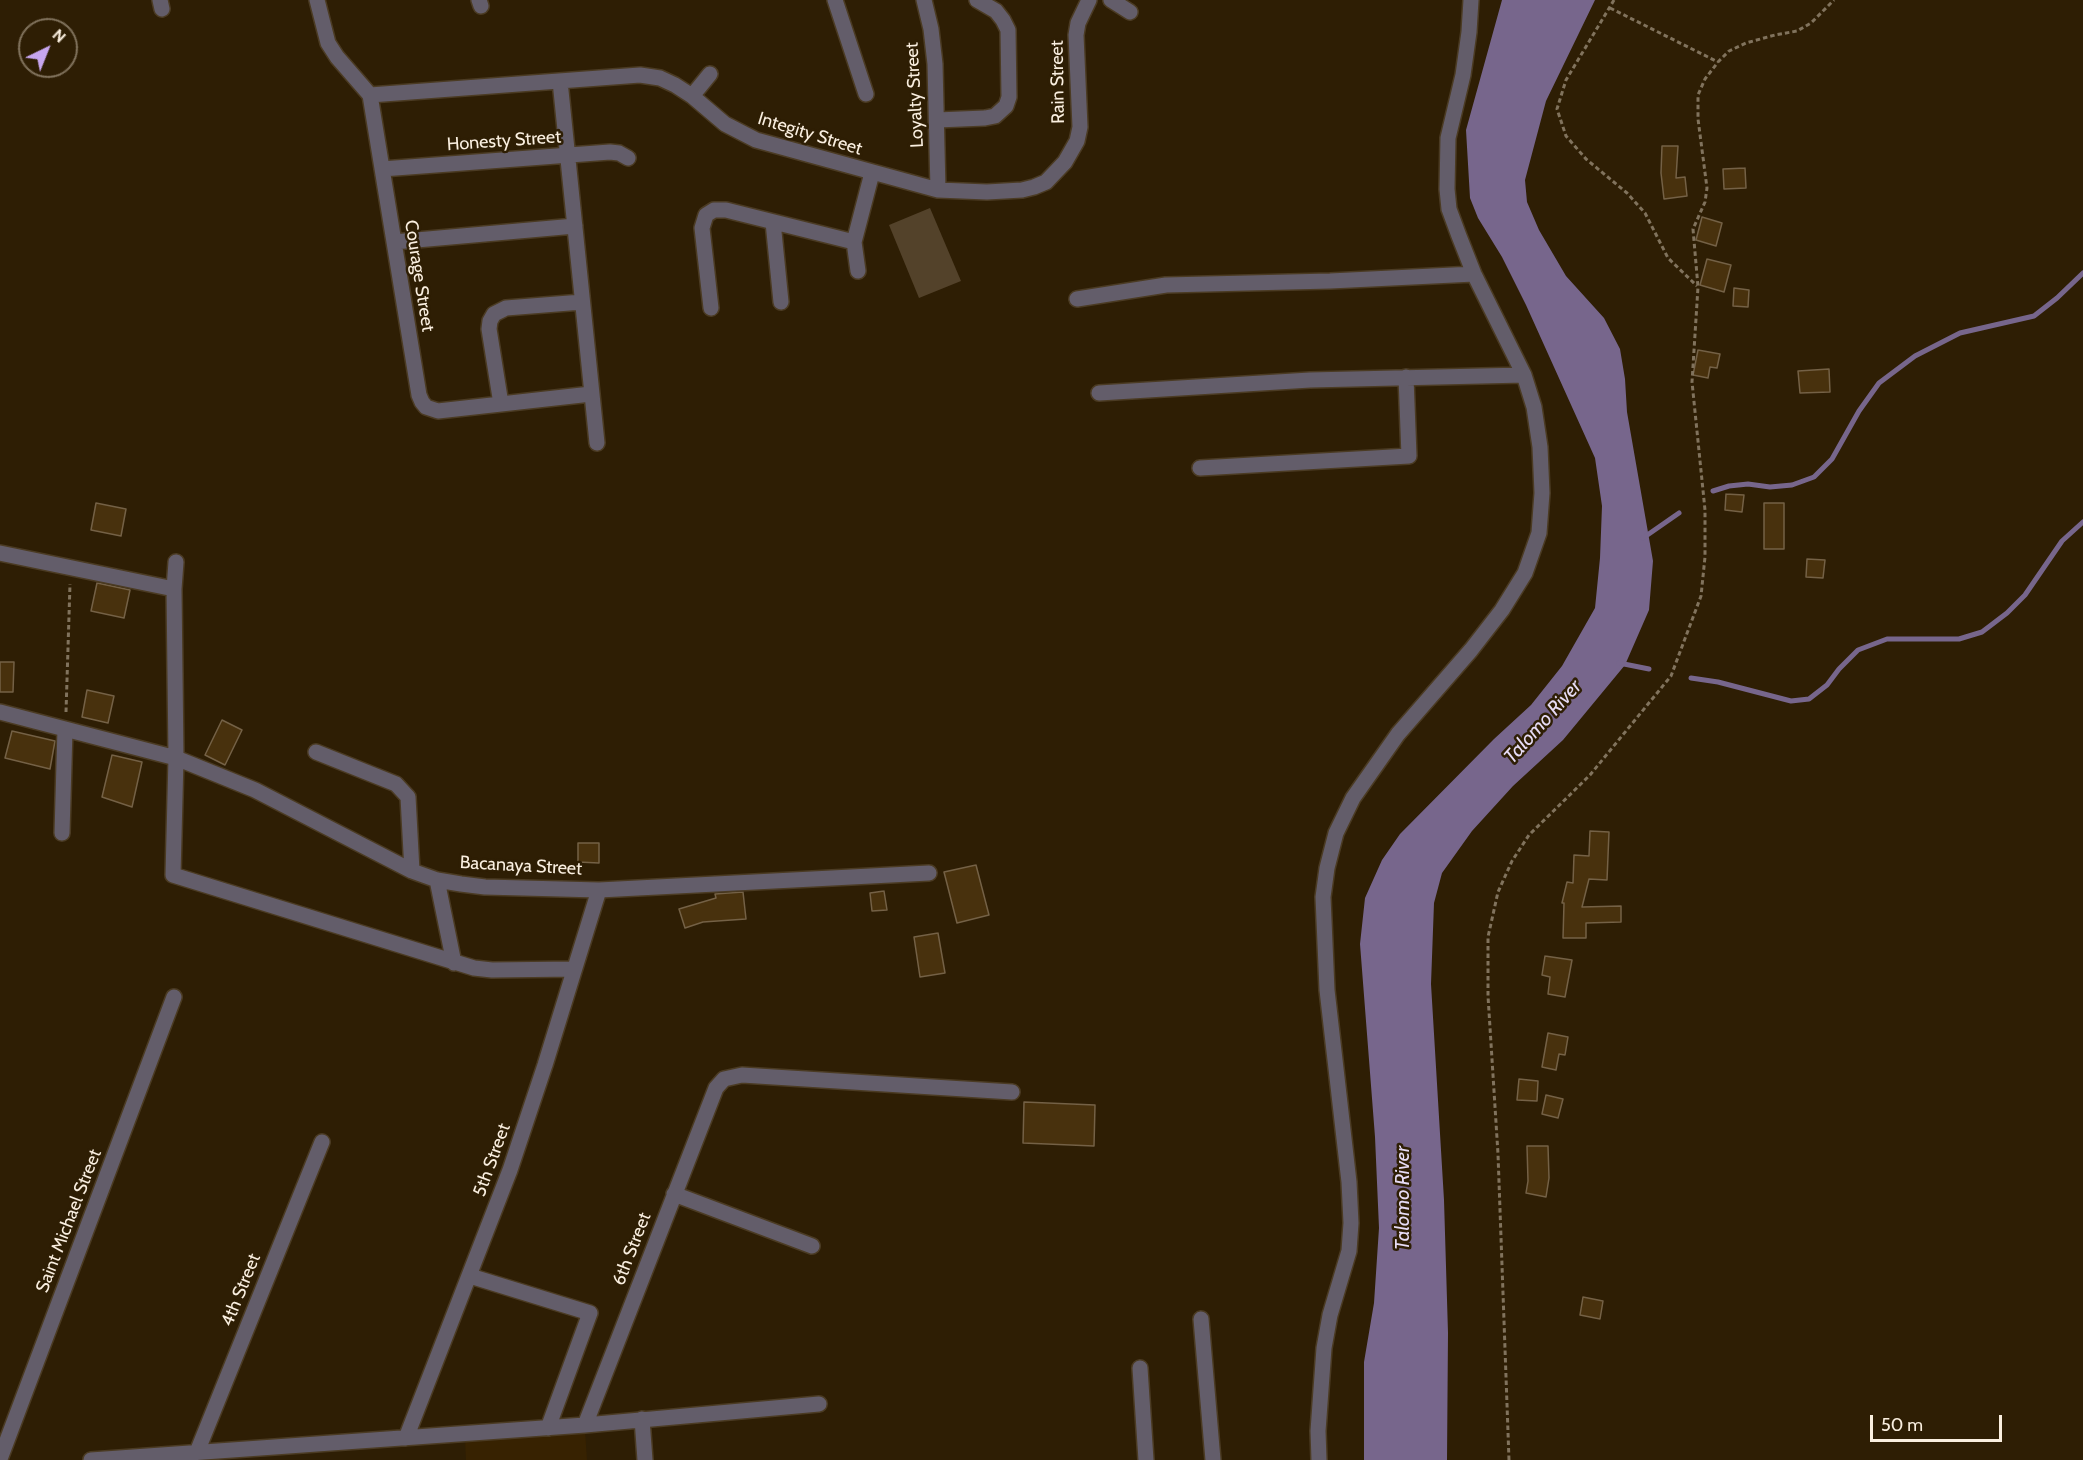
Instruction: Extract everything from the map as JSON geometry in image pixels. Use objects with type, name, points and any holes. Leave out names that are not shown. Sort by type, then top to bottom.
[{"type":"street","points":[[316,0],[328,43],[370,95]]},
{"type":"street","points":[[835,0],[866,94]]},
{"type":"street","name":"Loyalty Street","points":[[924,0],[934,52],[938,190]]},
{"type":"street","points":[[937,120],[994,116],[1006,106],[1009,97],[1008,30],[996,11],[976,0]]},
{"type":"street","name":"Rain Street","points":[[1065,162],[1077,141],[1080,127],[1076,35],[1078,23],[1089,0]]},
{"type":"street","points":[[1111,0],[1130,12]]},
{"type":"street","points":[[1319,1460],[1318,1431],[1324,1348],[1330,1315],[1349,1251],[1351,1223],[1349,1182],[1326,979],[1323,897],[1327,868],[1336,833],[1353,798],[1398,734],[1471,650],[1502,610],[1525,573],[1539,533],[1542,493],[1540,447],[1534,407],[1524,375],[1474,274],[1449,209],[1446,165],[1448,138],[1470,32],[1471,0]]},
{"type":"street","points":[[693,96],[710,74]]},
{"type":"street","name":"Integity Street","points":[[370,95],[640,75],[660,78],[675,85],[693,96],[725,124],[756,140],[938,190],[987,192],[1034,188],[1046,182],[1065,162]]},
{"type":"street","points":[[560,81],[597,443]]},
{"type":"street","name":"Courage Street","points":[[370,95],[422,402],[426,407],[438,411],[591,394]]},
{"type":"street","name":"Honesty Street","points":[[382,170],[610,153],[619,153],[628,158]]},
{"type":"street","points":[[858,271],[854,242],[872,173]]},
{"type":"street","points":[[711,308],[702,228],[706,214],[714,210],[726,210],[854,242]]},
{"type":"street","points":[[773,222],[781,302]]},
{"type":"street","points":[[394,242],[575,226]]},
{"type":"street","points":[[1077,299],[1166,285],[1330,281],[1474,274]]},
{"type":"street","points":[[501,404],[489,329],[494,314],[506,308],[582,302]]},
{"type":"street","points":[[1099,393],[1310,380],[1524,375]]},
{"type":"street","points":[[1200,468],[1409,456],[1406,378]]},
{"type":"street","points":[[0,553],[174,589]]},
{"type":"street","points":[[176,562],[174,589],[176,758],[173,875],[454,963],[492,970],[574,969]]},
{"type":"street","name":"Bacanaya Street","points":[[0,712],[176,758],[255,790],[412,871],[437,880],[485,887],[599,890],[929,873]]},
{"type":"street","points":[[62,833],[65,729]]},
{"type":"street","points":[[316,752],[396,784],[408,797],[412,871]]},
{"type":"street","points":[[437,880],[454,963]]},
{"type":"street","name":"5th Street","points":[[406,1438],[510,1170],[599,890]]},
{"type":"street","name":"Saint Michael Street","points":[[0,1459],[174,997]]},
{"type":"street","name":"6th Street","points":[[585,1425],[716,1088],[724,1079],[742,1075],[1012,1092]]},
{"type":"street","name":"4th Street","points":[[197,1452],[322,1142]]},
{"type":"street","points":[[674,1194],[812,1246]]},
{"type":"street","points":[[470,1276],[590,1313],[548,1428]]},
{"type":"street","points":[[1201,1319],[1213,1460]]},
{"type":"street","points":[[1140,1368],[1146,1460]]},
{"type":"street","points":[[91,1460],[197,1452],[232,1455],[406,1438],[819,1404]]},
{"type":"street","points":[[642,1419],[645,1460]]},
{"type":"path","points":[[1614,0],[1566,80],[1557,109],[1566,136],[1586,159],[1627,194],[1645,213],[1668,258],[1698,287]]},
{"type":"path","points":[[1509,1460],[1498,1154],[1488,996],[1488,937],[1498,892],[1512,861],[1528,835],[1590,775],[1671,676],[1701,596],[1705,557],[1705,510],[1692,382],[1698,287],[1693,229],[1705,202],[1707,188],[1698,119],[1698,95],[1705,79],[1729,51],[1775,35],[1797,31],[1810,23],[1834,0]]},
{"type":"path","points":[[1610,8],[1718,62]]},
{"type":"path","points":[[65,729],[71,567]]},
{"type":"shaded area","points":[[930,208],[961,281],[919,298],[889,225]]},
{"type":"shaded area","points":[[585,1430],[587,1460],[466,1460],[465,1441]]},
{"type":"water","name":"Talomo River","points":[[1502,0],[1595,0],[1546,101],[1525,180],[1527,202],[1539,230],[1566,276],[1604,318],[1620,349],[1627,412],[1653,561],[1649,610],[1625,665],[1563,740],[1513,786],[1472,831],[1442,873],[1434,903],[1431,984],[1444,1200],[1448,1333],[1447,1460],[1364,1460],[1364,1362],[1374,1303],[1379,1228],[1375,1137],[1360,944],[1365,898],[1382,860],[1400,834],[1531,705],[1562,666],[1595,608],[1600,558],[1602,506],[1595,458],[1526,305],[1502,257],[1478,218],[1470,198],[1466,130]]},
{"type":"building","points":[[1662,146],[1678,146],[1676,178],[1685,177],[1687,196],[1664,199],[1661,173]]},
{"type":"building","points":[[1745,168],[1746,188],[1724,189],[1723,169]]},
{"type":"building","points":[[1702,217],[1722,223],[1716,246],[1696,240]]},
{"type":"building","points":[[1707,259],[1731,265],[1724,292],[1700,285]]},
{"type":"building","points":[[1734,288],[1749,290],[1748,307],[1733,306]]},
{"type":"building","points":[[1698,350],[1720,354],[1717,368],[1710,367],[1708,378],[1693,375]]},
{"type":"building","points":[[1829,369],[1830,392],[1800,393],[1798,371]]},
{"type":"building","points":[[1726,494],[1744,495],[1742,512],[1725,510]]},
{"type":"building","points":[[96,503],[126,509],[121,536],[91,530]]},
{"type":"building","points":[[1764,503],[1784,503],[1784,549],[1764,549]]},
{"type":"building","points":[[1807,559],[1825,560],[1823,578],[1806,577]]},
{"type":"building","points":[[97,583],[130,590],[124,618],[91,611]]},
{"type":"building","points":[[0,662],[14,662],[13,692],[0,692]]},
{"type":"building","points":[[87,690],[114,696],[108,723],[82,717]]},
{"type":"building","points":[[222,720],[242,730],[225,765],[205,755]]},
{"type":"building","points":[[12,731],[55,741],[50,769],[5,758]]},
{"type":"building","points":[[112,755],[142,762],[132,807],[102,797]]},
{"type":"building","points":[[1590,831],[1609,832],[1607,880],[1589,879],[1582,907],[1621,906],[1621,922],[1586,923],[1586,938],[1563,938],[1564,903],[1562,903],[1567,882],[1573,883],[1574,855],[1589,856]]},
{"type":"building","points":[[578,843],[599,843],[599,863],[578,862]]},
{"type":"building","points":[[976,865],[989,915],[957,923],[944,872]]},
{"type":"building","points":[[884,891],[887,910],[872,911],[870,893]]},
{"type":"building","points":[[743,892],[746,919],[703,922],[685,928],[679,909],[716,898],[715,894]]},
{"type":"building","points":[[938,933],[945,973],[920,977],[914,937]]},
{"type":"building","points":[[1545,956],[1572,960],[1565,997],[1548,994],[1550,977],[1542,975]]},
{"type":"building","points":[[1548,1033],[1568,1037],[1565,1055],[1559,1054],[1556,1070],[1542,1067]]},
{"type":"building","points":[[1519,1079],[1538,1081],[1537,1101],[1517,1100]]},
{"type":"building","points":[[1546,1095],[1563,1099],[1558,1118],[1542,1114]]},
{"type":"building","points":[[1024,1102],[1095,1105],[1094,1146],[1023,1143]]},
{"type":"building","points":[[1527,1146],[1548,1146],[1549,1178],[1546,1197],[1526,1193]]},
{"type":"building","points":[[1583,1297],[1603,1301],[1600,1319],[1580,1315]]},
{"type":"waterway","points":[[1713,491],[1748,484],[1770,487],[1792,485],[1814,477],[1832,459],[1859,411],[1879,383],[1915,356],[1960,333],[2034,316],[2083,273]]},
{"type":"waterway","points":[[1643,538],[1679,513]]},
{"type":"waterway","points":[[1691,678],[1718,682],[1791,701],[1809,699],[1827,685],[1858,650],[1887,639],[1959,639],[1982,632],[2007,613],[2025,595],[2062,541],[2083,522]]},
{"type":"waterway","points":[[1619,663],[1649,669]]}]
